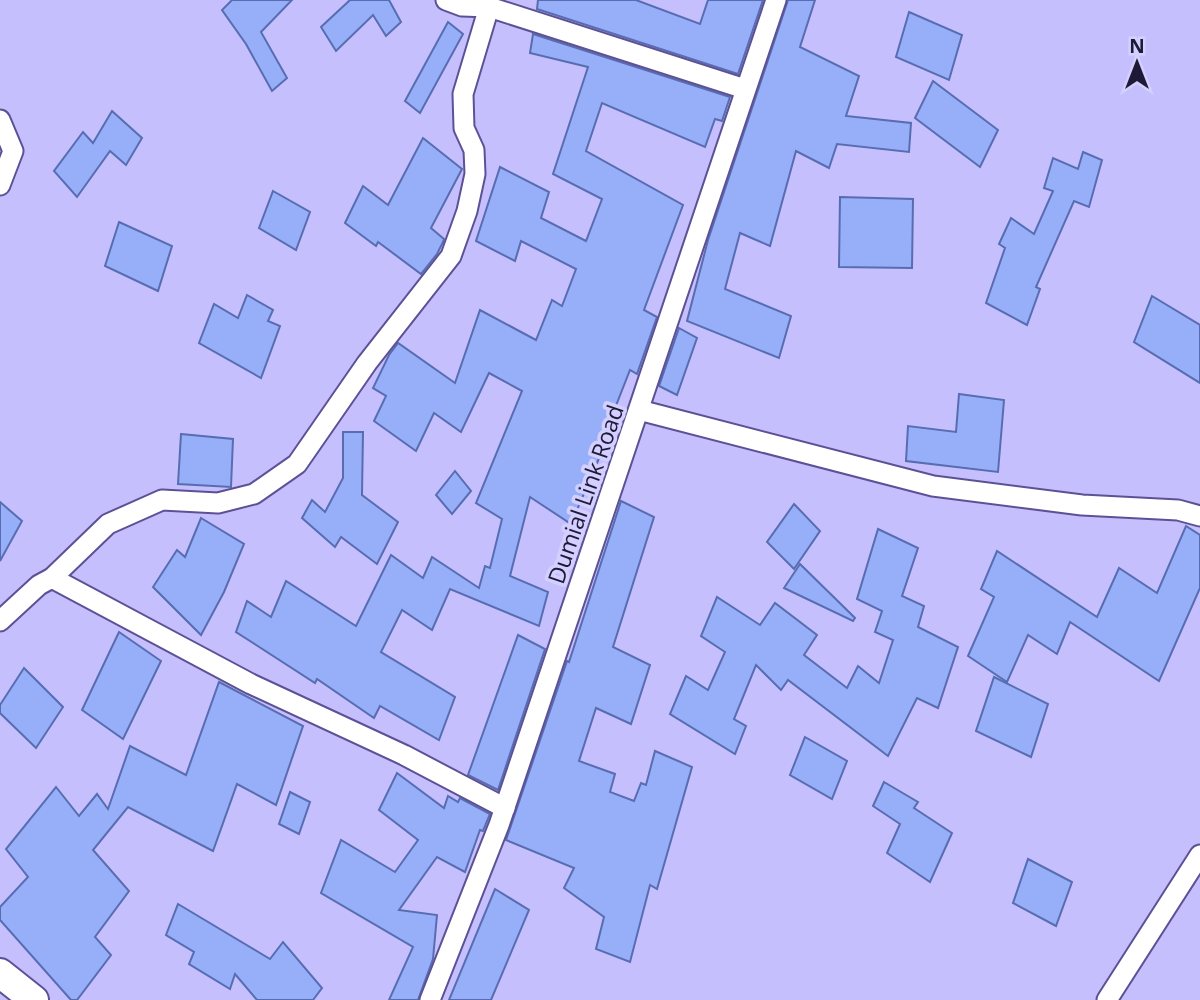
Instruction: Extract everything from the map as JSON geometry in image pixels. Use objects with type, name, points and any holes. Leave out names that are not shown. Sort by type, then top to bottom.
[{"type":"main road","points":[[0,973],[34,1000]]},
{"type":"street","points":[[446,0],[462,6],[489,7],[745,89]]},
{"type":"street","name":"Dumial Link Road","points":[[430,1000],[505,808],[776,0]]},
{"type":"street","points":[[0,621],[38,585],[52,578],[108,524],[162,500],[218,503],[254,494],[297,464],[367,363],[451,256],[467,211],[475,174],[474,150],[464,128],[463,94],[489,7]]},
{"type":"street","points":[[0,120],[13,151],[0,185]]},
{"type":"street","points":[[639,410],[933,486],[1082,505],[1178,510],[1200,516]]},
{"type":"street","points":[[52,578],[251,684],[404,755],[505,808]]},
{"type":"street","points":[[1107,1000],[1200,855]]},
{"type":"building","points":[[232,0],[292,0],[261,32],[287,78],[272,91],[246,44],[222,10]]},
{"type":"building","points":[[350,0],[389,0],[401,22],[386,36],[373,15],[336,51],[321,27]]},
{"type":"building","points":[[538,0],[636,0],[700,24],[708,0],[763,0],[738,74],[537,9]]},
{"type":"building","points":[[788,0],[815,0],[800,47],[859,76],[846,116],[911,123],[909,152],[837,144],[829,168],[796,151],[770,246],[740,233],[725,289],[791,316],[779,358],[687,321],[708,240]]},
{"type":"building","points":[[909,12],[962,35],[949,80],[896,57]]},
{"type":"building","points":[[448,22],[463,34],[420,113],[405,101]]},
{"type":"building","points":[[533,34],[730,97],[722,121],[715,119],[705,147],[602,103],[586,151],[683,205],[644,310],[657,317],[637,374],[630,370],[597,454],[600,456],[571,524],[530,497],[510,576],[548,592],[539,626],[450,589],[432,630],[402,610],[381,652],[455,697],[439,740],[380,706],[374,718],[317,679],[315,683],[236,632],[247,601],[271,617],[286,581],[356,626],[391,555],[423,578],[432,557],[479,588],[485,566],[490,568],[502,519],[476,503],[522,391],[489,373],[461,432],[434,413],[416,451],[374,421],[386,396],[373,388],[398,343],[455,383],[480,310],[536,340],[552,300],[562,306],[576,269],[521,241],[515,261],[476,241],[500,167],[549,192],[541,218],[586,241],[602,199],[553,174],[588,67],[530,53]]},
{"type":"building","points":[[933,81],[998,130],[980,167],[915,118]]},
{"type":"building","points":[[112,111],[142,138],[126,165],[110,151],[77,197],[54,171],[83,132],[93,143]]},
{"type":"building","points":[[423,138],[462,169],[431,228],[444,239],[443,242],[421,274],[378,242],[376,246],[345,223],[363,186],[388,205]]},
{"type":"building","points":[[1083,152],[1102,160],[1089,207],[1074,201],[1036,287],[1040,289],[1027,325],[986,303],[1005,248],[999,244],[1011,218],[1034,234],[1053,191],[1044,188],[1053,158],[1078,169]]},
{"type":"building","points":[[273,191],[310,212],[296,250],[259,228]]},
{"type":"building","points":[[840,197],[913,199],[912,268],[839,267]]},
{"type":"building","points":[[119,222],[172,246],[158,291],[105,266]]},
{"type":"building","points":[[247,295],[273,310],[268,321],[280,326],[261,378],[199,343],[214,304],[238,318]]},
{"type":"building","points":[[1152,296],[1200,325],[1200,383],[1134,342]]},
{"type":"building","points":[[679,328],[697,338],[677,395],[659,386]]},
{"type":"building","points":[[959,394],[1004,400],[998,472],[906,461],[908,426],[956,432]]},
{"type":"building","points":[[343,432],[363,432],[362,495],[398,522],[377,564],[341,537],[335,547],[302,518],[312,500],[325,512],[343,478]]},
{"type":"building","points":[[181,434],[233,439],[231,487],[178,484]]},
{"type":"building","points":[[455,471],[471,491],[452,514],[436,495]]},
{"type":"building","points":[[621,501],[654,517],[613,647],[650,665],[631,724],[596,708],[579,761],[615,774],[610,792],[634,801],[641,783],[646,785],[655,751],[692,767],[657,889],[650,885],[630,962],[596,949],[604,917],[564,888],[574,868],[506,840],[567,661],[569,662]]},
{"type":"building","points":[[0,502],[22,521],[0,561]]},
{"type":"building","points":[[794,504],[820,531],[794,569],[767,542]]},
{"type":"building","points":[[201,518],[244,544],[224,592],[201,635],[153,587],[177,550],[185,557]]},
{"type":"building","points":[[1186,526],[1200,535],[1200,588],[1159,681],[1070,622],[1057,654],[1028,635],[1007,682],[968,656],[994,597],[981,589],[997,551],[1097,617],[1119,568],[1157,593]]},
{"type":"building","points":[[878,529],[918,548],[902,596],[924,606],[918,627],[958,647],[938,708],[917,698],[888,756],[788,680],[781,690],[756,665],[734,719],[746,726],[735,754],[670,714],[686,676],[708,690],[725,652],[701,636],[717,597],[760,625],[775,603],[817,635],[804,655],[847,688],[858,666],[879,683],[893,640],[875,632],[882,611],[857,599]]},
{"type":"building","points":[[800,564],[855,618],[853,621],[784,588]]},
{"type":"building","points":[[119,632],[161,661],[123,739],[82,710]]},
{"type":"building","points":[[518,635],[545,649],[498,790],[468,775]]},
{"type":"building","points":[[24,668],[63,707],[36,748],[0,713],[0,705]]},
{"type":"building","points":[[994,677],[1048,704],[1031,757],[976,731]]},
{"type":"building","points":[[219,682],[303,726],[276,805],[237,784],[213,851],[128,807],[93,850],[129,891],[95,937],[111,955],[77,1000],[71,1000],[0,920],[0,907],[28,877],[6,849],[56,787],[79,816],[97,794],[108,809],[130,746],[186,775]]},
{"type":"building","points":[[805,737],[847,761],[832,799],[790,775]]},
{"type":"building","points":[[397,773],[444,808],[448,796],[458,802],[460,798],[490,814],[483,831],[480,830],[465,872],[437,857],[399,910],[437,915],[433,959],[418,1000],[389,1000],[413,947],[321,893],[341,840],[395,872],[418,840],[379,810]]},
{"type":"building","points":[[884,782],[918,802],[914,808],[952,833],[930,882],[887,853],[900,824],[873,806]]},
{"type":"building","points":[[290,792],[310,802],[299,834],[279,824]]},
{"type":"building","points":[[1028,859],[1072,882],[1056,926],[1013,903]]},
{"type":"building","points":[[495,889],[529,910],[491,1000],[449,1000]]},
{"type":"building","points":[[178,904],[270,959],[283,942],[322,988],[313,1000],[257,1000],[235,974],[230,989],[189,964],[194,952],[166,935]]}]
